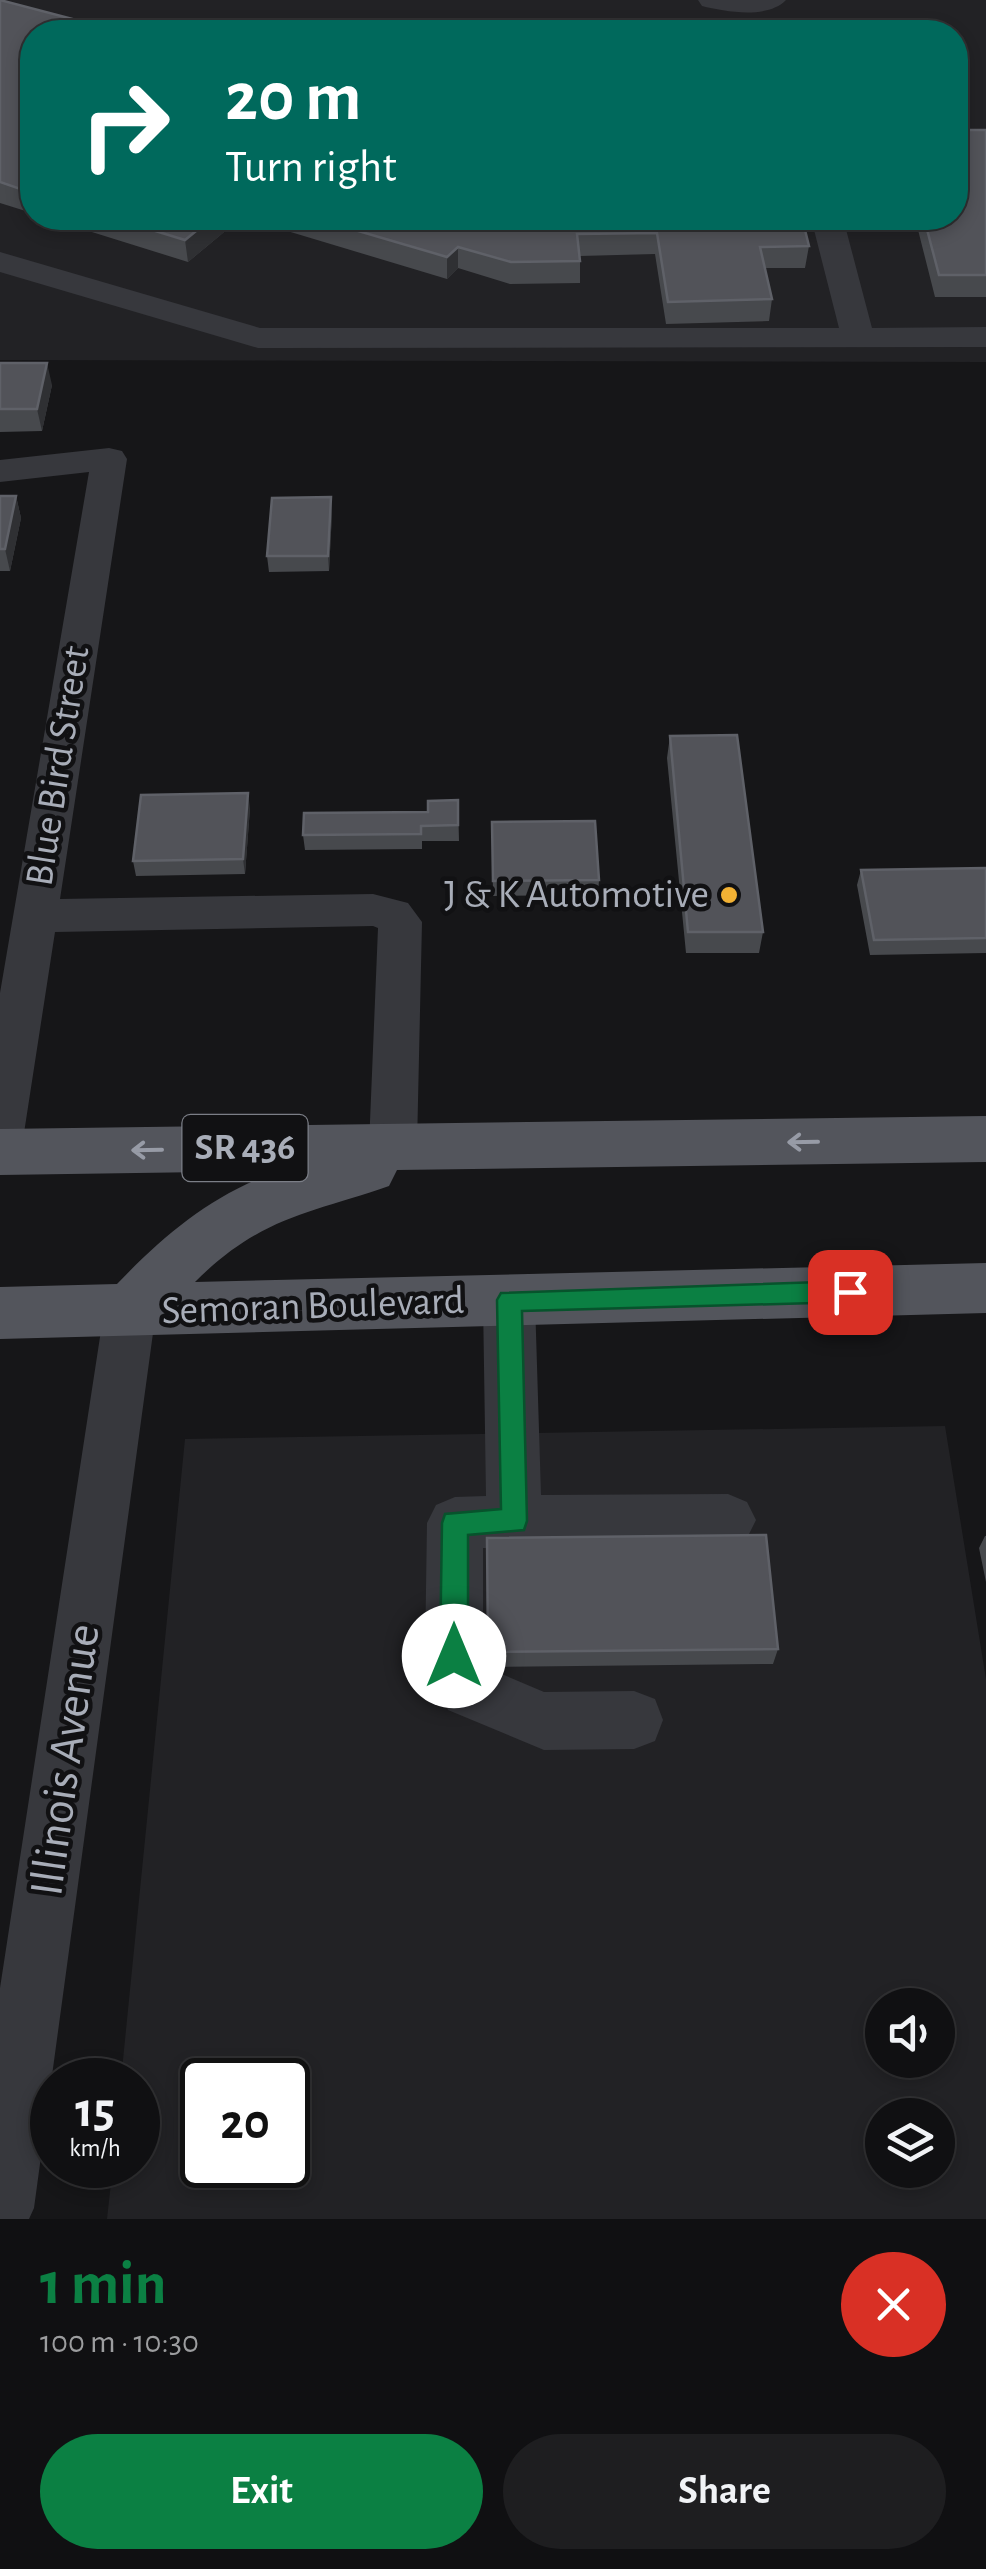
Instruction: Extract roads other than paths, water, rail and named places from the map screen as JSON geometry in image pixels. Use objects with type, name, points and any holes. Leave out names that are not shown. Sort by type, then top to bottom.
[{"type":"main road","name":"SR 436","points":[[0,1152],[986,1139]]},
{"type":"main road","points":[[130,1311],[184,1251],[239,1212],[299,1184],[490,1146]]},
{"type":"main road","name":"Semoran Boulevard","points":[[0,1313],[986,1288]]},
{"type":"street","points":[[722,7],[772,0]]},
{"type":"street","points":[[831,230],[858,338]]},
{"type":"street","points":[[0,262],[258,338],[986,338]]},
{"type":"street","points":[[0,470],[107,473]]},
{"type":"street","points":[[0,480],[107,473]]},
{"type":"street","name":"Blue Bird Street","points":[[0,1132],[12,974],[34,916],[107,473]]},
{"type":"street","points":[[34,916],[373,910],[392,914],[400,922],[393,1146]]},
{"type":"street","points":[[510,1300],[514,1521]]},
{"type":"street","name":"Illinois Avenue","points":[[0,2208],[130,1311]]},
{"type":"street","points":[[634,1720],[544,1722],[469,1690],[454,1656],[455,1523],[728,1520]]},
{"type":"place","name":"J & K Automotive","points":[[729,895]]}]
